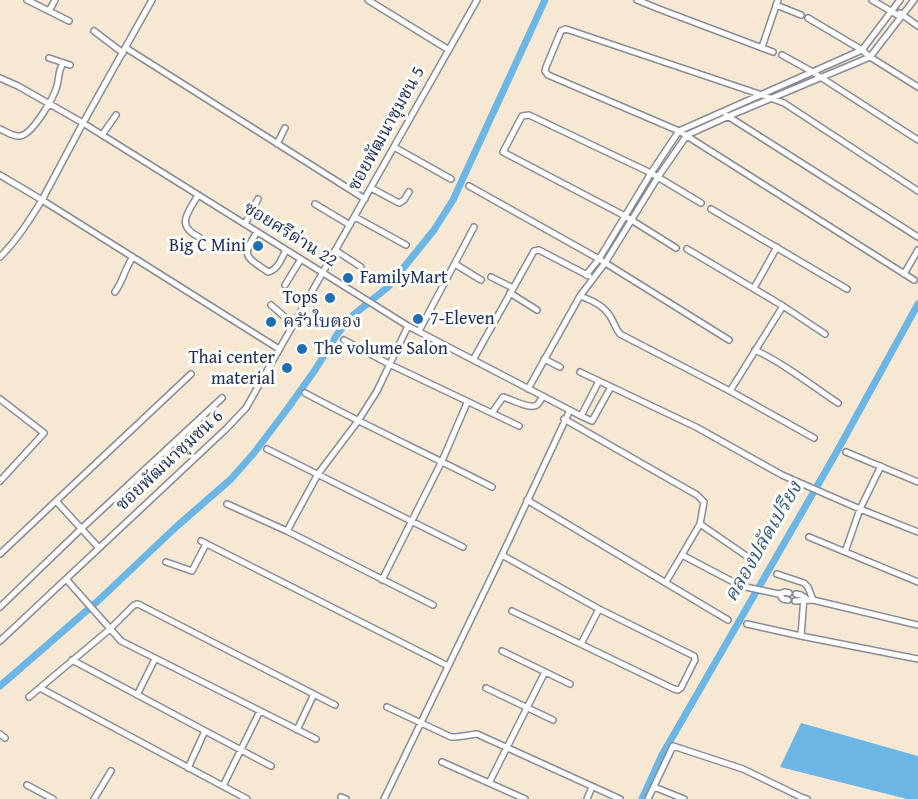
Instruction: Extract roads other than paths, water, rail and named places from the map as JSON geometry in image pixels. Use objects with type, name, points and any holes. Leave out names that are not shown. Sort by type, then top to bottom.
[{"type":"street","points":[[27,0],[69,21]]},
{"type":"street","points":[[49,11],[55,0]]},
{"type":"street","points":[[0,257],[26,227],[42,200],[152,0]]},
{"type":"street","points":[[368,0],[449,50]]},
{"type":"street","name":"ซอยพัฒนาชุมชน 5","points":[[322,273],[477,0]]},
{"type":"street","points":[[638,0],[773,52]]},
{"type":"street","points":[[872,0],[918,26]]},
{"type":"street","points":[[528,389],[589,276],[679,130],[862,50],[900,0]]},
{"type":"street","points":[[589,276],[605,263],[687,135],[870,57],[914,0]]},
{"type":"street","points":[[762,47],[777,2],[801,15]]},
{"type":"street","points":[[808,18],[918,87]]},
{"type":"street","points":[[914,280],[679,130],[548,75],[545,71],[546,67],[561,31],[569,30],[762,94],[784,104],[918,191]]},
{"type":"street","points":[[94,31],[104,40],[365,199]]},
{"type":"street","points":[[783,54],[918,140]]},
{"type":"street","points":[[49,58],[70,65]]},
{"type":"street","points":[[0,129],[18,136],[26,135],[33,129],[57,86],[58,73],[63,63]]},
{"type":"street","name":"ซอยศรีด่าน 22","points":[[0,78],[83,123],[408,326],[581,416]]},
{"type":"street","points":[[723,112],[918,237]]},
{"type":"street","points":[[102,135],[116,115]]},
{"type":"street","points":[[676,248],[625,216],[503,152],[522,116],[529,115],[651,173],[701,203]]},
{"type":"street","points":[[278,144],[285,128]]},
{"type":"street","points":[[394,147],[451,179]]},
{"type":"street","points":[[0,174],[279,349]]},
{"type":"street","points":[[469,186],[599,259],[729,340]]},
{"type":"street","points":[[371,188],[399,203],[409,192]]},
{"type":"street","points":[[198,195],[185,222],[191,233],[199,237]]},
{"type":"street","points":[[245,224],[258,199]]},
{"type":"street","points":[[315,204],[350,225]]},
{"type":"street","points":[[711,209],[847,289]]},
{"type":"street","points":[[355,217],[406,245]]},
{"type":"street","points":[[419,331],[474,227]]},
{"type":"street","points":[[257,232],[246,252],[249,258],[268,272],[276,268],[286,250]]},
{"type":"street","points":[[754,288],[777,248]]},
{"type":"street","points":[[473,360],[536,249],[589,276]]},
{"type":"street","points":[[687,249],[754,288],[825,334]]},
{"type":"street","points":[[335,250],[361,267]]},
{"type":"street","points":[[904,274],[918,250]]},
{"type":"street","points":[[115,292],[133,257]]},
{"type":"street","points":[[285,285],[301,259]]},
{"type":"street","points":[[455,264],[481,280]]},
{"type":"street","name":"ซอยพัฒนาชุมชน 6","points":[[0,641],[242,414],[322,273]]},
{"type":"street","points":[[491,277],[537,310]]},
{"type":"street","points":[[580,296],[596,302],[604,309],[610,315],[620,334],[814,438]]},
{"type":"street","points":[[271,305],[294,325]]},
{"type":"street","points":[[730,391],[783,306]]},
{"type":"street","points":[[287,531],[318,474],[358,421],[377,391],[408,326]]},
{"type":"street","points":[[344,340],[467,403],[519,426]]},
{"type":"street","points":[[755,350],[771,357],[838,403]]},
{"type":"street","points":[[544,359],[560,367]]},
{"type":"street","points":[[580,372],[696,427],[782,475],[918,532]]},
{"type":"street","points":[[0,554],[191,374]]},
{"type":"street","points":[[599,381],[581,416],[592,421],[611,387]]},
{"type":"street","points":[[305,393],[492,487]]},
{"type":"street","points":[[494,410],[503,397],[533,406],[543,396]]},
{"type":"street","points":[[0,607],[222,398]]},
{"type":"street","points":[[0,399],[44,433],[0,481]]},
{"type":"street","points":[[382,580],[467,403]]},
{"type":"street","points":[[384,799],[570,410]]},
{"type":"street","points":[[564,419],[697,495],[704,502],[700,524],[666,582]]},
{"type":"street","points":[[267,449],[463,547]]},
{"type":"street","points":[[846,452],[918,482]]},
{"type":"street","points":[[845,552],[860,509],[881,466]]},
{"type":"street","points":[[527,500],[728,620]]},
{"type":"street","points":[[56,501],[99,548]]},
{"type":"street","points":[[227,504],[287,531],[433,604]]},
{"type":"street","points":[[700,524],[748,557]]},
{"type":"street","points":[[809,537],[918,582]]},
{"type":"street","points":[[166,562],[192,571],[204,542],[448,666]]},
{"type":"street","points":[[502,555],[599,609],[694,656],[695,660],[678,690],[512,611]]},
{"type":"street","points":[[682,555],[741,586],[779,594],[793,593],[807,600]]},
{"type":"street","points":[[777,574],[804,583],[808,587],[801,636]]},
{"type":"street","points":[[66,579],[121,641],[316,739]]},
{"type":"street","points":[[779,594],[783,599],[791,601],[807,600],[918,625]]},
{"type":"street","points":[[29,697],[110,630],[134,605],[138,604],[335,705]]},
{"type":"street","points":[[581,644],[599,609]]},
{"type":"street","points":[[747,624],[918,659]]},
{"type":"street","points":[[502,651],[570,684]]},
{"type":"street","points":[[137,695],[155,659]]},
{"type":"street","points":[[72,660],[271,766]]},
{"type":"street","points":[[489,783],[545,672]]},
{"type":"street","points":[[40,688],[247,799]]},
{"type":"street","points":[[486,688],[553,720]]},
{"type":"street","points":[[297,730],[314,694]]},
{"type":"street","points":[[387,707],[451,736],[477,734],[620,799]]},
{"type":"street","points":[[223,786],[260,711]]},
{"type":"street","points":[[188,768],[205,731]]},
{"type":"street","points":[[648,799],[673,746],[743,769],[804,798]]},
{"type":"street","points":[[442,762],[525,799]]},
{"type":"street","points":[[94,799],[111,771]]},
{"type":"street","points":[[27,785],[53,799]]},
{"type":"street","points":[[586,799],[592,787]]},
{"type":"street","points":[[654,788],[684,799]]},
{"type":"water","points":[[801,723],[918,756],[918,799],[907,799],[780,767]]},
{"type":"waterway","points":[[0,686],[100,599],[231,479],[288,408],[338,333],[352,316],[388,287],[434,230],[453,200],[545,0]]},
{"type":"waterway","name":"คลองปลัดเปรียง","points":[[642,799],[662,755],[835,455],[918,304]]},
{"type":"place","name":"Big C Mini","points":[[258,246]]},
{"type":"place","name":"FamilyMart","points":[[348,278]]},
{"type":"place","name":"Tops","points":[[330,298]]},
{"type":"place","name":"7-Eleven","points":[[418,319]]},
{"type":"place","name":"ครัวใบตอง","points":[[271,322]]},
{"type":"place","name":"The volume Salon","points":[[302,349]]},
{"type":"place","name":"Thai center material","points":[[287,368]]}]
